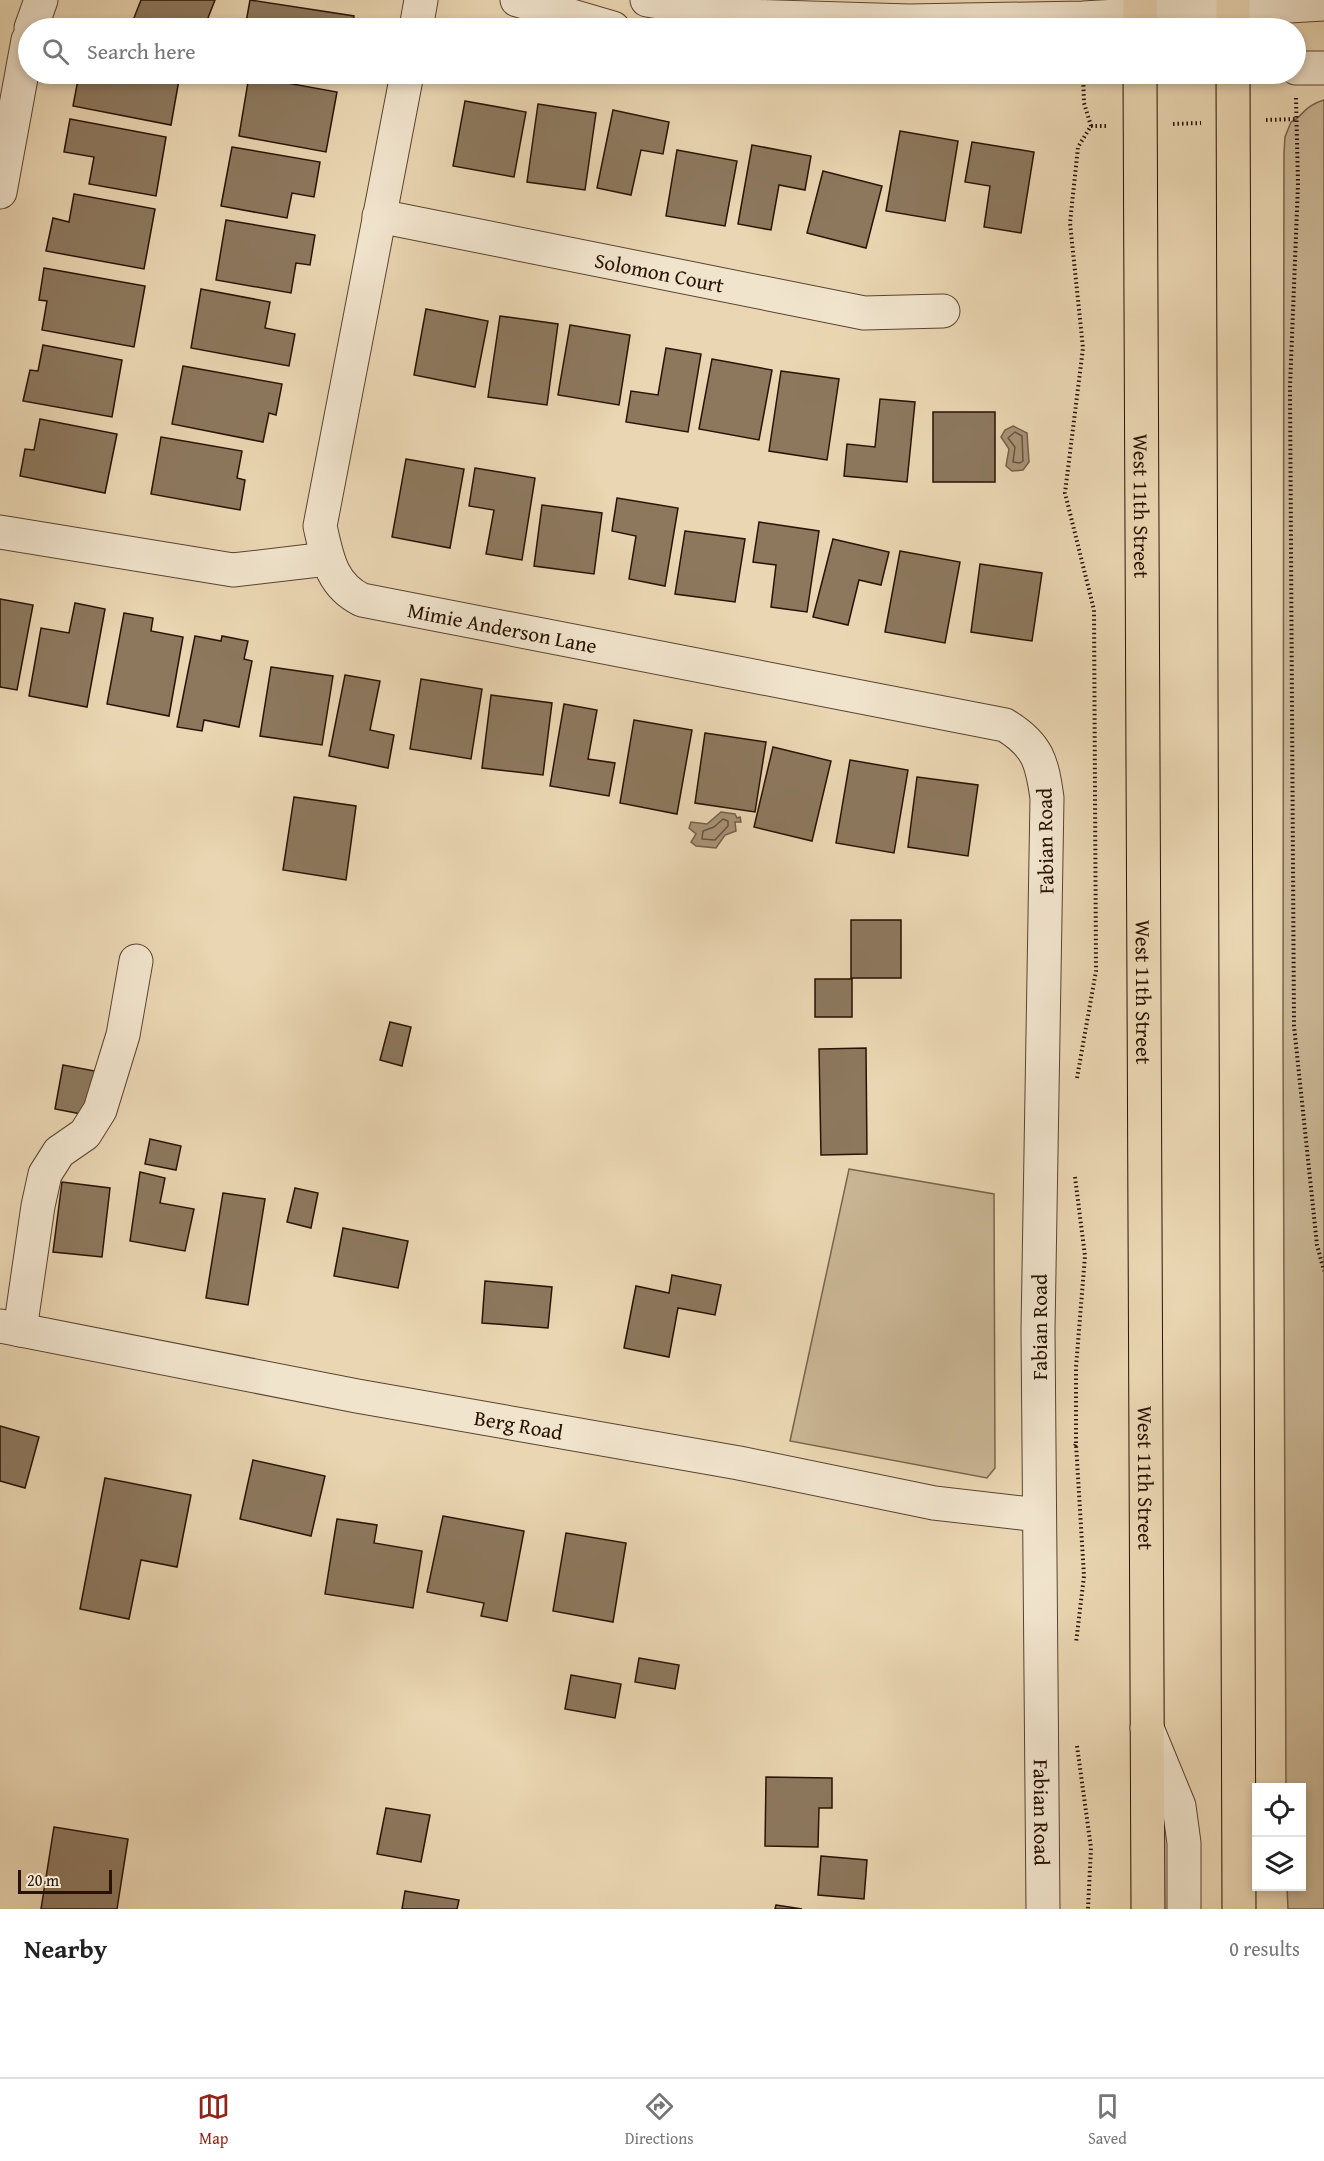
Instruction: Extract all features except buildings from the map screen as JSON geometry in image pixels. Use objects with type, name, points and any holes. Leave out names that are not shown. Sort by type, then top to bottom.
[{"type":"main road","name":"West 11th Street","points":[[1140,84],[1148,1909]]},
{"type":"main road","points":[[1233,84],[1239,1909]]},
{"type":"street","points":[[35,18],[41,0]]},
{"type":"street","points":[[418,18],[421,0]]},
{"type":"street","points":[[517,0],[579,18]]},
{"type":"street","points":[[647,0],[743,16],[900,18]]},
{"type":"street","points":[[1009,18],[1233,12],[1324,4]]},
{"type":"street","points":[[1306,68],[1324,68]]},
{"type":"street","points":[[0,192],[20,84]]},
{"type":"street","name":"Mimie Anderson Lane","points":[[405,84],[320,526],[331,572],[340,584],[350,594],[362,600],[971,717],[1005,725],[1033,747]]},
{"type":"street","name":"Solomon Court","points":[[379,216],[864,313],[943,311]]},
{"type":"street","points":[[0,532],[233,570],[327,560]]},
{"type":"street","name":"Fabian Road","points":[[1033,747],[1043,768],[1047,798],[1038,1330],[1043,1909]]},
{"type":"street","points":[[10,1328],[45,1174],[59,1152],[85,1134],[100,1110],[123,1035],[136,962]]},
{"type":"street","name":"Berg Road","points":[[10,1328],[357,1396],[740,1462],[934,1503],[1039,1515]]},
{"type":"street","points":[[1147,1728],[1179,1806],[1184,1843],[1184,1909]]},
{"type":"path","points":[[1077,1081],[1096,972],[1094,610],[1065,493],[1083,348],[1070,223],[1078,147],[1091,126],[1084,103],[1083,84]]},
{"type":"path","points":[[1091,126],[1297,119],[1290,387],[1294,1026],[1317,1245],[1324,1271]]},
{"type":"path","points":[[1075,1173],[1085,1256],[1076,1367],[1076,1444]]},
{"type":"shaded area","points":[[1324,100],[1324,1909],[1288,1909],[1287,1891],[1306,1891],[1306,1783],[1286,1783],[1283,1039],[1284,153],[1285,137],[1291,122],[1317,102]]},
{"type":"shaded area","points":[[849,1169],[994,1194],[995,1468],[987,1478],[790,1441]]},
{"type":"water","points":[[1013,426],[1027,433],[1029,462],[1023,470],[1012,471],[1006,466],[1009,449],[1001,437],[1005,430]]},
{"type":"water","points":[[721,812],[740,817],[741,822],[735,822],[736,831],[725,835],[716,848],[696,846],[691,842],[696,834],[689,828],[691,822],[707,824]]}]
